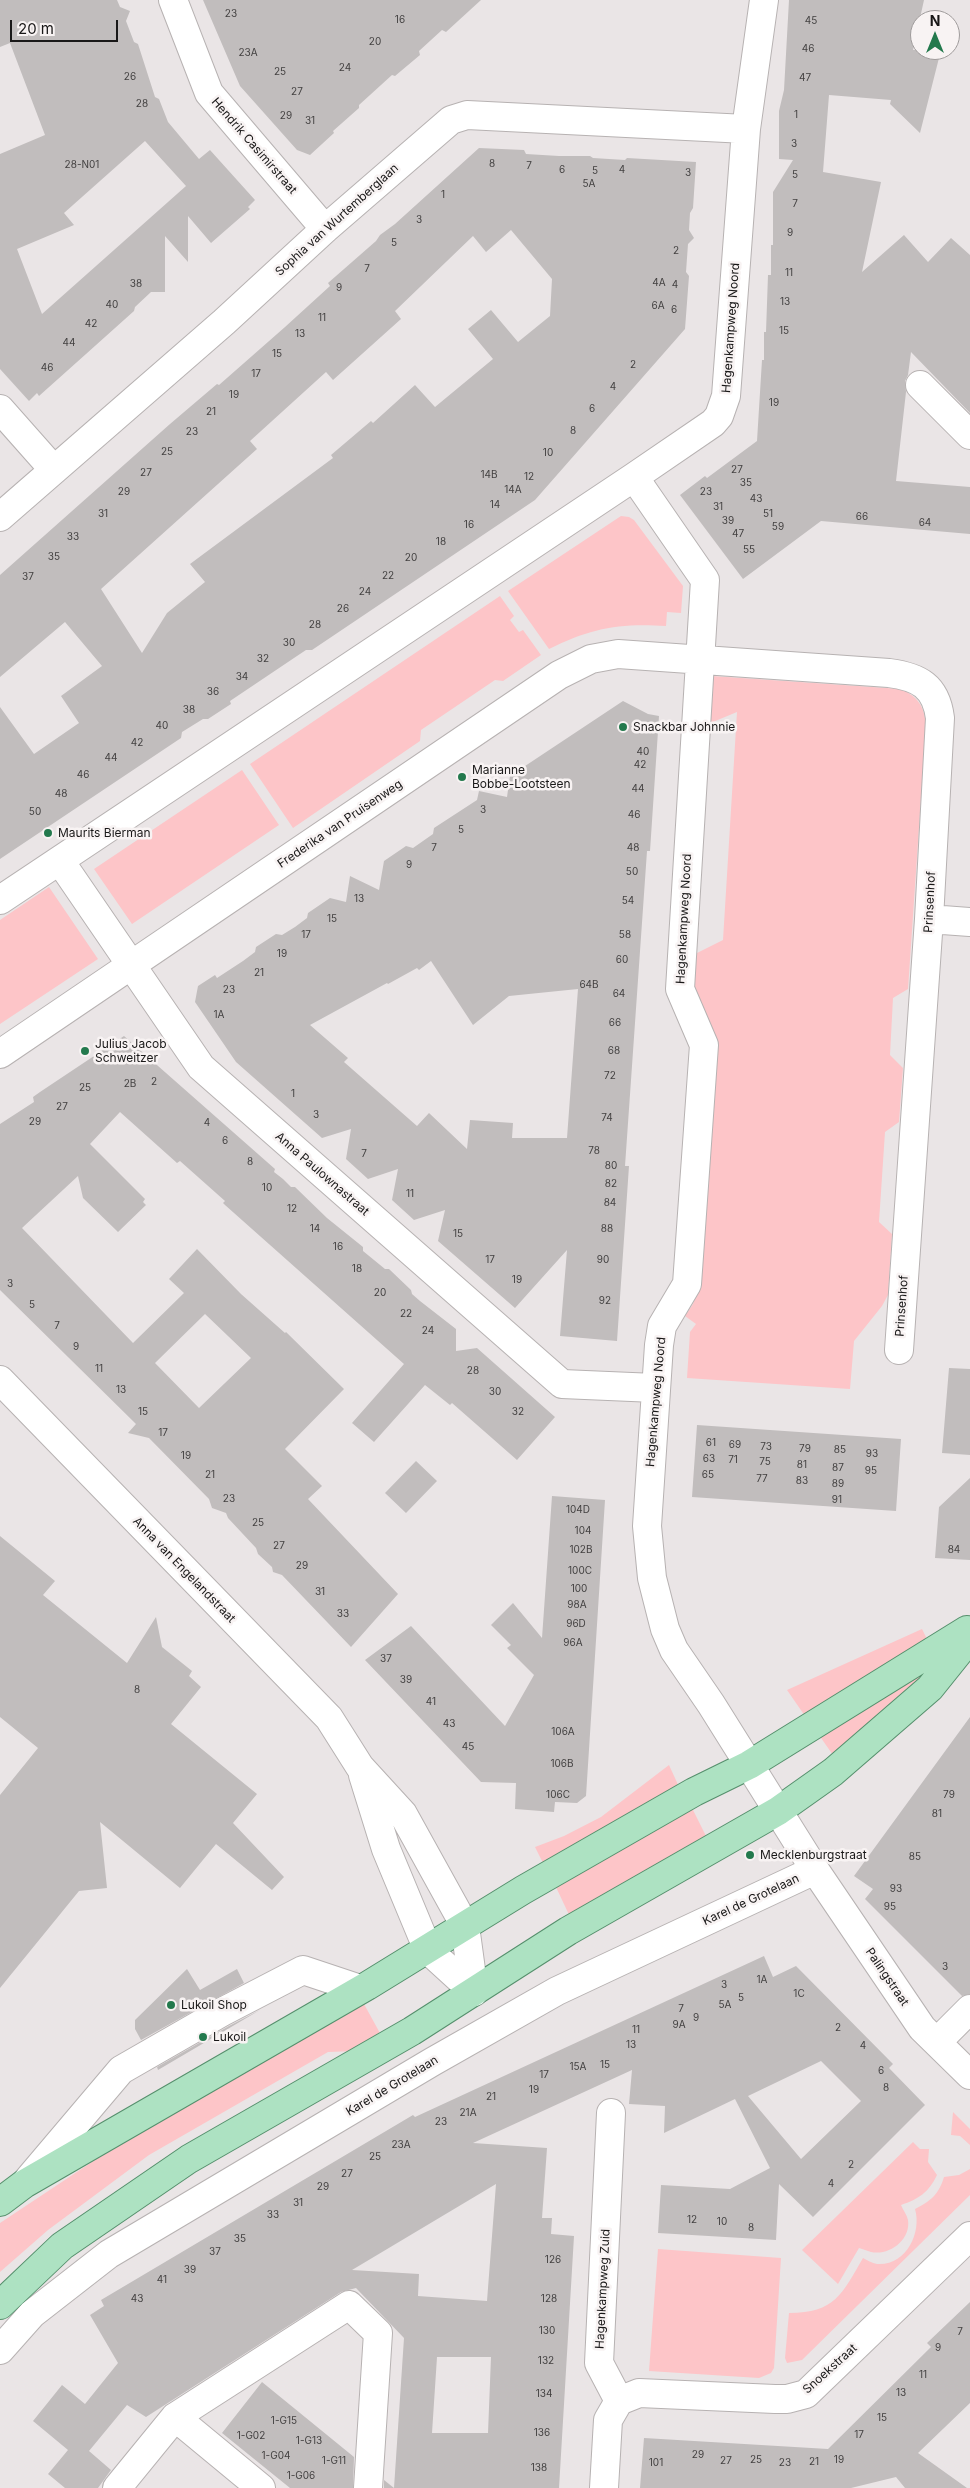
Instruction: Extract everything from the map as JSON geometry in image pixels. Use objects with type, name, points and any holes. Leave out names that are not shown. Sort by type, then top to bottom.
[{"type":"main road","points":[[0,2202],[24,2184],[428,1950],[523,1890],[694,1792],[748,1765],[970,1628]]},
{"type":"main road","points":[[0,2304],[62,2246],[190,2159],[412,2031],[568,1931],[778,1811],[833,1772],[930,1688],[970,1638]]},
{"type":"street","name":"Hendrik Casimirstraat","points":[[173,0],[208,93],[325,229]]},
{"type":"street","name":"Hagenkampweg Noord","points":[[764,0],[746,129],[726,396],[723,408],[713,423],[634,477],[705,580],[680,989],[704,1045],[688,1284],[662,1326],[655,1388],[647,1526],[652,1578],[665,1629],[674,1650],[815,1870]]},
{"type":"street","name":"Sophia van Wurtemberglaan","points":[[0,517],[224,322],[409,154],[451,120],[459,116],[746,129]]},
{"type":"street","points":[[920,385],[970,435]]},
{"type":"street","points":[[0,409],[54,470]]},
{"type":"street","points":[[0,900],[634,477]]},
{"type":"street","name":"Frederika van Pruisenweg","points":[[0,1054],[559,675],[591,659],[618,654],[700,658]]},
{"type":"street","name":"Prinsenhof","points":[[700,658],[889,673],[914,678],[932,691],[938,702],[940,718],[929,919],[899,1350]]},
{"type":"street","name":"Anna Paulownastraat","points":[[60,861],[201,1067],[562,1384],[655,1388]]},
{"type":"street","points":[[929,919],[970,922]]},
{"type":"street","name":"Anna van Engelandstraat","points":[[0,1380],[329,1718],[360,1766],[403,1814],[465,1926],[474,1992]]},
{"type":"street","name":"Anna van Engelandstraat","points":[[360,1766],[386,1849],[428,1950],[474,1992]]},
{"type":"street","name":"Palingstraat","points":[[815,1870],[922,2028],[970,2075]]},
{"type":"street","name":"Karel de Grotelaan","points":[[0,2350],[32,2314],[109,2254],[432,2062],[548,1995],[815,1870]]},
{"type":"street","points":[[24,2184],[120,2070],[222,2012],[302,1970],[360,1989]]},
{"type":"street","points":[[937,2042],[970,2008]]},
{"type":"street","name":"Hagenkampweg Zuid","points":[[611,2113],[599,2363],[619,2401]]},
{"type":"street","name":"Snoekstraat","points":[[619,2401],[639,2393],[776,2399],[788,2399],[806,2394],[970,2236]]},
{"type":"street","points":[[117,2488],[175,2416],[349,2305],[378,2333],[368,2488]]},
{"type":"street","points":[[604,2488],[608,2420],[619,2401]]},
{"type":"street","points":[[175,2416],[261,2488]]},
{"type":"shaded area","points":[[621,516],[634,520],[683,586],[681,613],[667,612],[666,626],[634,625],[606,628],[578,636],[549,649],[508,591]]},
{"type":"shaded area","points":[[500,596],[514,616],[510,620],[519,632],[523,630],[541,655],[503,681],[495,680],[421,730],[420,741],[293,828],[250,764]]},
{"type":"shaded area","points":[[712,676],[901,689],[916,699],[922,707],[925,718],[908,989],[893,998],[890,1055],[903,1068],[899,1122],[885,1132],[879,1222],[892,1234],[888,1295],[882,1306],[854,1341],[850,1389],[687,1378],[690,1332],[696,1324],[685,1316],[693,1304],[699,1285],[693,955],[723,940],[737,712],[708,724]]},
{"type":"shaded area","points":[[242,770],[279,825],[132,924],[94,869]]},
{"type":"shaded area","points":[[49,887],[98,959],[0,1024],[0,920]]},
{"type":"shaded area","points":[[922,1629],[928,1641],[805,1716],[787,1690]]},
{"type":"shaded area","points":[[934,1666],[835,1758],[819,1735]]},
{"type":"shaded area","points":[[669,1765],[680,1789],[545,1867],[535,1847],[564,1836],[601,1817]]},
{"type":"shaded area","points":[[692,1808],[707,1838],[571,1919],[555,1885]]},
{"type":"shaded area","points":[[364,2004],[381,2035],[357,2051],[328,2052],[149,2155],[48,2230],[0,2272],[0,2223],[95,2160]]},
{"type":"shaded area","points":[[953,2112],[970,2129],[970,2145],[960,2136],[951,2135]]},
{"type":"shaded area","points":[[913,2142],[920,2149],[929,2149],[928,2162],[937,2175],[931,2186],[923,2194],[901,2205],[908,2220],[906,2234],[897,2245],[885,2252],[871,2252],[859,2248],[838,2284],[802,2250]]},
{"type":"shaded area","points":[[970,2169],[970,2195],[802,2360],[787,2363],[785,2358],[789,2313],[805,2312],[827,2305],[835,2299],[849,2282],[863,2258],[877,2264],[896,2260],[904,2254],[914,2237],[917,2218],[915,2209],[934,2196],[940,2188],[944,2177],[959,2175]]},
{"type":"shaded area","points":[[658,2249],[781,2258],[774,2368],[771,2373],[759,2378],[649,2371]]},
{"type":"building","points":[[0,0],[117,0],[120,7],[130,11],[126,21],[134,42],[138,44],[155,97],[159,99],[168,122],[199,159],[210,150],[255,200],[248,207],[250,209],[211,243],[188,216],[188,262],[165,236],[165,292],[151,292],[135,307],[134,311],[39,396],[37,393],[29,401],[0,369],[0,154],[45,135],[10,43],[0,47]],"holes":[[[145,141],[186,186],[42,314],[17,249],[74,225],[64,213]]]},
{"type":"building","points":[[203,0],[481,0],[446,32],[442,30],[419,51],[420,55],[395,76],[392,75],[359,105],[359,108],[310,155],[297,150],[240,86]]},
{"type":"building","points":[[789,0],[924,0],[922,10],[910,10],[910,60],[938,60],[920,133],[890,104],[891,100],[829,95],[823,172],[881,182],[862,272],[904,235],[928,262],[951,238],[970,255],[970,413],[911,352],[908,375],[905,381],[906,392],[896,481],[970,487],[970,534],[821,521],[743,579],[680,495],[705,476],[707,478],[757,441],[762,360],[764,360],[764,332],[766,332],[768,275],[771,275],[771,245],[773,245],[773,192],[793,160],[779,159],[779,111],[784,90]]},
{"type":"building","points":[[479,148],[524,150],[526,154],[696,162],[693,208],[690,213],[689,230],[694,238],[688,244],[686,272],[689,276],[685,329],[535,500],[312,650],[306,650],[294,658],[230,701],[231,704],[208,719],[203,719],[182,732],[181,738],[0,859],[0,707],[34,754],[79,723],[61,696],[102,666],[65,622],[0,677],[0,575],[170,424],[217,384],[219,385],[285,327],[330,286],[328,283],[376,241],[380,235],[395,224]],"holes":[[[511,230],[552,279],[550,316],[518,342],[491,310],[468,329],[493,359],[435,407],[415,385],[373,423],[371,421],[331,455],[333,458],[190,564],[205,582],[167,613],[142,653],[101,589],[257,449],[250,441],[326,372],[333,380],[401,319],[395,311],[473,236],[486,252]]]},
{"type":"building","points":[[623,701],[648,714],[659,716],[650,851],[647,851],[625,1166],[629,1166],[617,1341],[560,1336],[567,1250],[515,1308],[438,1241],[445,1210],[414,1220],[392,1200],[398,1169],[368,1179],[346,1159],[351,1129],[322,1138],[236,1062],[195,1002],[198,986],[215,975],[217,978],[243,961],[255,952],[256,947],[276,934],[282,935],[295,927],[307,918],[308,913],[330,898],[346,902],[350,876],[379,890],[384,861],[406,846],[413,848],[433,834],[434,828],[477,800],[479,791],[507,797],[510,776]],"holes":[[[431,961],[473,1025],[509,996],[578,989],[567,1138],[512,1138],[513,1123],[470,1120],[467,1149],[429,1113],[417,1126],[344,1062],[348,1058],[310,1025],[387,983],[417,968],[419,970]]]},
{"type":"building","points":[[124,1036],[275,1169],[274,1172],[291,1187],[295,1187],[327,1218],[363,1247],[363,1251],[385,1269],[389,1269],[411,1290],[412,1294],[456,1329],[456,1351],[477,1348],[555,1417],[517,1460],[452,1403],[450,1405],[425,1385],[374,1442],[352,1423],[404,1364],[225,1205],[223,1203],[225,1201],[180,1161],[177,1163],[120,1112],[90,1144],[145,1199],[143,1202],[146,1205],[118,1232],[83,1198],[78,1176],[22,1228],[133,1343],[184,1293],[169,1279],[197,1249],[241,1294],[286,1332],[344,1389],[285,1449],[322,1486],[308,1499],[398,1594],[351,1647],[282,1575],[273,1572],[272,1567],[258,1554],[256,1548],[228,1518],[226,1513],[212,1508],[209,1499],[149,1438],[128,1433],[136,1424],[0,1290],[0,1124],[34,1102],[33,1097]],"holes":[[[205,1314],[251,1358],[199,1408],[155,1363]]]},
{"type":"building","points":[[949,1368],[970,1369],[970,1455],[942,1453]]},
{"type":"building","points":[[697,1425],[901,1439],[896,1511],[692,1497]]},
{"type":"building","points":[[416,1461],[437,1481],[406,1513],[385,1493]]},
{"type":"building","points":[[970,1478],[970,1560],[935,1558],[939,1507]]},
{"type":"building","points":[[552,1496],[605,1500],[586,1796],[577,1803],[555,1802],[554,1812],[515,1809],[516,1783],[481,1782],[365,1660],[411,1626],[505,1726],[534,1675],[507,1648],[511,1645],[491,1625],[513,1603],[542,1638]]},
{"type":"building","points":[[0,1536],[55,1581],[43,1595],[127,1663],[156,1617],[162,1647],[192,1671],[189,1676],[201,1687],[171,1724],[257,1794],[233,1823],[284,1877],[272,1890],[216,1844],[180,1888],[100,1822],[107,1888],[79,1891],[0,1988],[0,1795],[38,1748],[0,1717]]},
{"type":"building","points":[[970,1717],[970,1994],[962,1996],[865,1899],[873,1889],[854,1876]]},
{"type":"building","points":[[764,1956],[773,1977],[796,1966],[893,2064],[889,2068],[925,2105],[813,2217],[779,2184],[776,2240],[658,2233],[661,2185],[730,2189],[770,2168],[735,2099],[664,2133],[665,2106],[629,2104],[632,2070],[473,2143],[547,2148],[542,2218],[552,2218],[551,2234],[574,2236],[559,2488],[394,2488],[404,2338],[356,2288],[341,2292],[146,2417],[127,2405],[89,2451],[111,2470],[98,2488],[65,2488],[48,2474],[68,2450],[33,2421],[62,2385],[85,2404],[118,2363],[90,2315],[104,2306],[101,2300],[413,2115],[415,2117]],"holes":[[[821,2061],[861,2101],[801,2159],[748,2096]],[[496,2184],[487,2301],[418,2296],[419,2274],[352,2270]],[[437,2357],[491,2357],[488,2433],[432,2433]]]},
{"type":"building","points":[[187,1969],[200,1990],[237,1969],[244,1983],[141,2040],[135,2029],[135,2020]]},
{"type":"building","points":[[260,2010],[158,2070],[157,2067]]},
{"type":"building","points":[[970,2302],[970,2403],[918,2453],[967,2488],[905,2488],[896,2477],[851,2488],[640,2488],[644,2438],[828,2449],[931,2347],[927,2343]]},
{"type":"building","points":[[262,2382],[354,2457],[353,2488],[290,2488],[222,2433]]},
{"type":"building","points":[[384,2480],[394,2488],[384,2488]]},
{"type":"place","name":"Snackbar Johnnie","points":[[623,727]]},
{"type":"place","name":"Marianne Bobbe-Lootsteen","points":[[462,777]]},
{"type":"place","name":"Maurits Bierman","points":[[48,833]]},
{"type":"place","name":"Julius Jacob Schweitzer","points":[[85,1051]]},
{"type":"place","name":"Mecklenburgstraat","points":[[750,1855]]},
{"type":"place","name":"Lukoil Shop","points":[[171,2005]]},
{"type":"place","name":"Lukoil","points":[[203,2037]]}]
